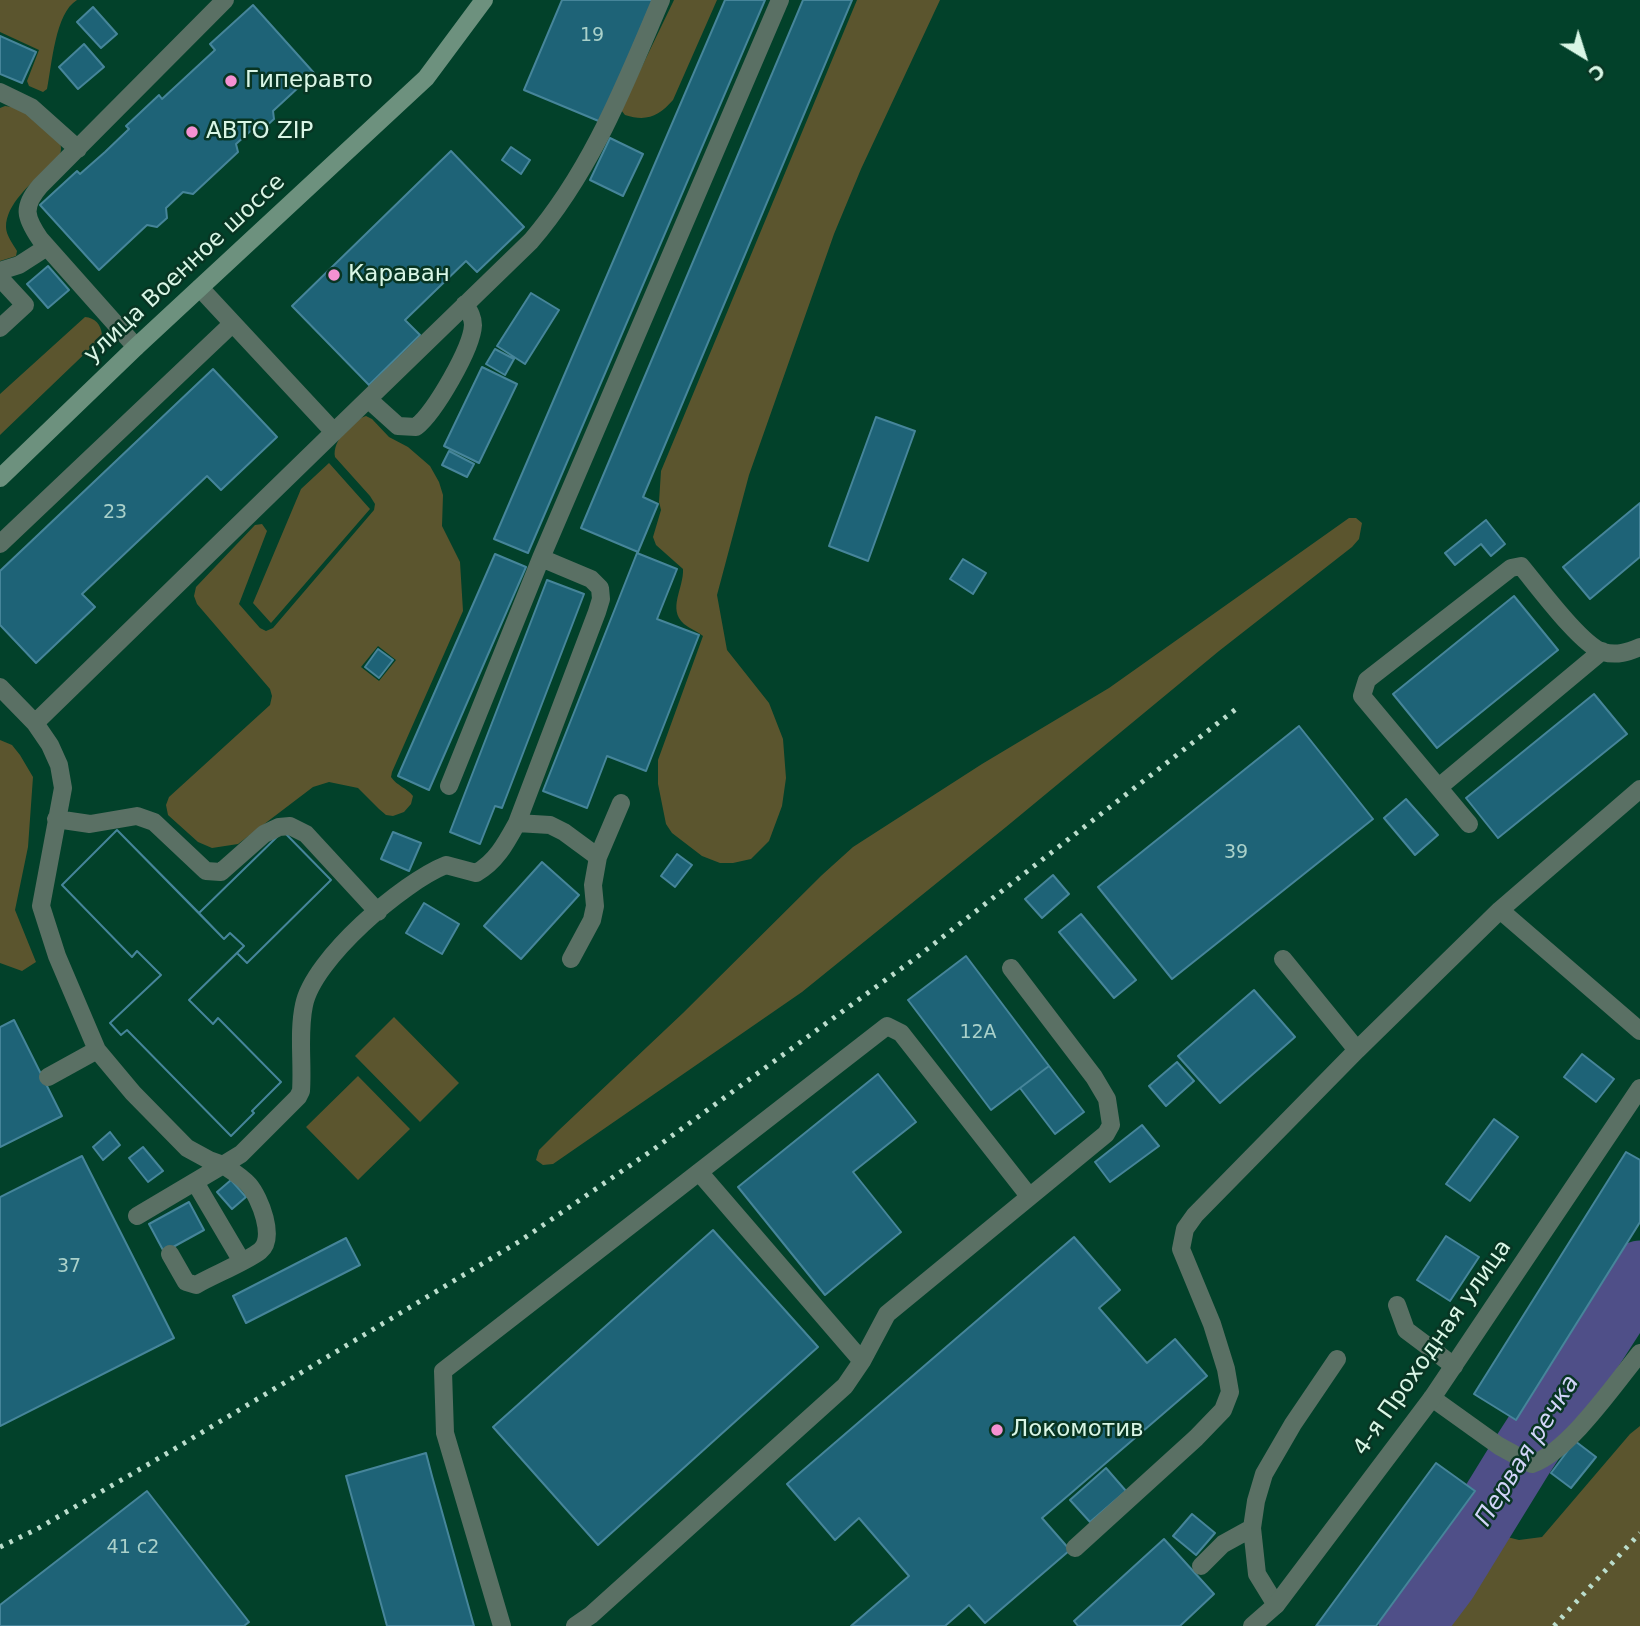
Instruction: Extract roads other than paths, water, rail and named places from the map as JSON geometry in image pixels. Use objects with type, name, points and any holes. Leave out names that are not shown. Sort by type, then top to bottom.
[{"type":"main road","name":"улица Военное шоссе","points":[[0,478],[136,347],[426,78],[484,0]]},
{"type":"street","points":[[136,347],[47,247],[29,219],[29,198],[225,0]]},
{"type":"street","points":[[34,723],[531,240],[566,194],[609,123],[661,0]]},
{"type":"street","points":[[449,786],[530,591],[541,558],[780,0]]},
{"type":"street","points":[[0,92],[31,107],[78,149]]},
{"type":"street","points":[[0,271],[19,265],[47,247]]},
{"type":"street","points":[[0,278],[25,305],[0,328]]},
{"type":"street","points":[[200,288],[334,432]]},
{"type":"street","points":[[368,398],[398,426],[416,427],[422,422],[440,400],[471,338],[473,324],[466,304]]},
{"type":"street","points":[[0,544],[232,324]]},
{"type":"street","points":[[137,1216],[241,1154],[298,1097],[302,1084],[304,1003],[311,984],[333,955],[396,895],[432,871],[446,865],[476,873],[495,859],[517,823],[601,599],[600,588],[592,579],[541,558]]},
{"type":"street","points":[[1469,824],[1362,696],[1367,680],[1511,568],[1521,566],[1579,633],[1602,651],[1625,653],[1640,647]]},
{"type":"street","points":[[1439,786],[1602,651]]},
{"type":"street","points":[[0,687],[34,723],[50,745],[59,765],[63,789],[41,906],[57,956],[97,1050],[133,1093],[187,1148],[223,1165],[251,1187],[266,1224],[268,1240],[261,1250],[196,1284],[187,1282],[170,1254]]},
{"type":"street","points":[[1075,1548],[1196,1438],[1223,1410],[1230,1392],[1212,1324],[1181,1249],[1185,1230],[1195,1215],[1357,1050],[1500,910],[1640,789]]},
{"type":"street","points":[[571,959],[593,920],[593,886],[598,856],[621,803]]},
{"type":"street","points":[[56,819],[90,824],[137,816],[145,818],[154,822],[206,871],[215,873],[221,873],[264,834],[279,827],[290,826],[306,834],[377,912]]},
{"type":"street","points":[[517,823],[550,825],[598,856]]},
{"type":"street","points":[[1500,910],[1640,1031]]},
{"type":"street","points":[[1283,959],[1357,1050]]},
{"type":"street","points":[[575,1626],[591,1615],[845,1386],[887,1314],[1106,1134],[1111,1125],[1108,1099],[1011,968]]},
{"type":"street","points":[[502,1626],[445,1433],[443,1371],[887,1026],[901,1033],[1029,1196]]},
{"type":"street","points":[[48,1077],[97,1050]]},
{"type":"street","name":"4-я Проходная улица","points":[[1252,1626],[1276,1605],[1432,1398],[1640,1088]]},
{"type":"street","points":[[699,1172],[862,1361]]},
{"type":"street","points":[[195,1182],[241,1261]]},
{"type":"street","points":[[1397,1305],[1406,1330],[1454,1366]]},
{"type":"street","points":[[1432,1398],[1499,1446],[1532,1464],[1545,1460],[1583,1424],[1640,1353]]},
{"type":"street","points":[[1276,1605],[1257,1574],[1252,1528],[1256,1500],[1264,1474],[1293,1424],[1337,1359]]},
{"type":"street","points":[[1201,1566],[1223,1544],[1252,1528]]},
{"type":"waterway","name":"Первая речка","points":[[1411,1626],[1445,1581],[1640,1273]]},
{"type":"railway","points":[[0,1547],[37,1529],[166,1454],[520,1241],[654,1149],[917,957],[1236,709]]},
{"type":"railway","points":[[1554,1626],[1640,1533]]},
{"type":"place","name":"Гиперавто","points":[[231,81]]},
{"type":"place","name":"АВТО ZIP","points":[[192,132]]},
{"type":"place","name":"Караван","points":[[334,275]]},
{"type":"place","name":"Локомотив","points":[[997,1430]]}]
